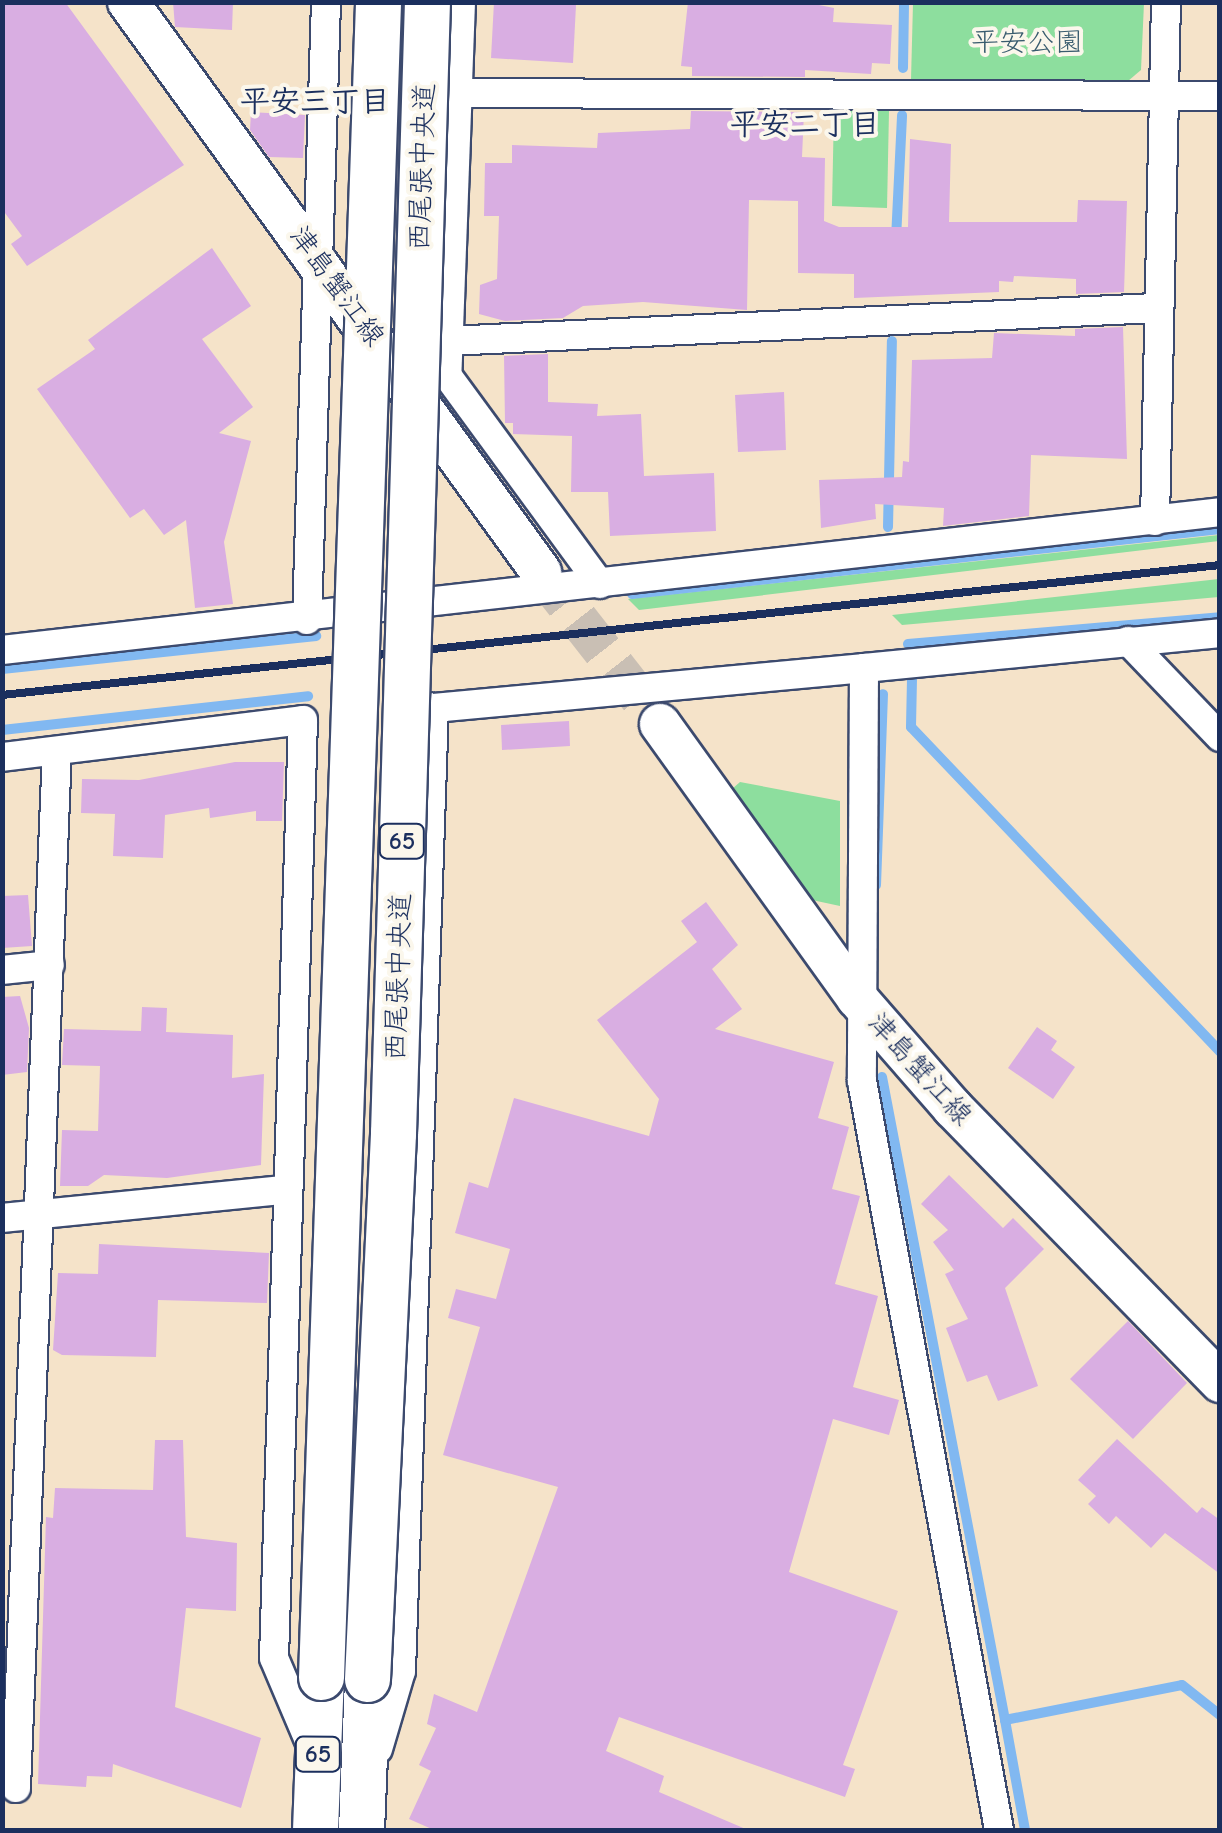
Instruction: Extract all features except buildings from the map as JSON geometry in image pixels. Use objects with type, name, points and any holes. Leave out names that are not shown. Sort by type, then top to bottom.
[{"type":"main road","name":"津島蟹江線","points":[[128,2],[542,572]]},
{"type":"main road","name":"西尾張中央道","points":[[315,1830],[378,2]]},
{"type":"main road","name":"西尾張中央道","points":[[362,1817],[393,1133],[427,2]]},
{"type":"main road","name":"津島蟹江線","points":[[660,724],[858,998],[953,1108],[1220,1382]]},
{"type":"street","points":[[306,620],[326,2]]},
{"type":"street","points":[[460,2],[447,375],[600,584]]},
{"type":"street","points":[[1155,521],[1156,308],[1166,2]]},
{"type":"street","points":[[457,93],[1164,92],[1220,96]]},
{"type":"street","points":[[448,341],[1156,308]]},
{"type":"street","points":[[2,650],[306,620],[1220,512]]},
{"type":"street","points":[[362,1817],[401,1671],[434,708],[1220,633]]},
{"type":"street","points":[[1128,640],[1220,737]]},
{"type":"street","points":[[864,668],[858,998],[862,1082],[999,1830]]},
{"type":"street","points":[[2,757],[302,720],[274,1658],[318,1760]]},
{"type":"street","points":[[16,1788],[58,751]]},
{"type":"street","points":[[2,970],[50,965]]},
{"type":"street","points":[[2,1218],[285,1190]]},
{"type":"green space","name":"平安公園","points":[[913,3],[1144,3],[1141,70],[1128,81],[911,80]]},
{"type":"green space","points":[[834,110],[889,111],[887,208],[832,206]]},
{"type":"green space","points":[[1219,535],[1219,541],[639,610],[628,599]]},
{"type":"green space","points":[[1219,579],[1219,597],[902,625],[892,615]]},
{"type":"green space","points":[[740,782],[840,801],[840,906],[812,900],[732,789]]},
{"type":"waterway","points":[[903,68],[904,2]]},
{"type":"waterway","points":[[896,239],[902,115]]},
{"type":"waterway","points":[[888,527],[892,341]]},
{"type":"waterway","points":[[632,594],[1220,529]]},
{"type":"waterway","points":[[908,644],[1220,617]]},
{"type":"waterway","points":[[2,669],[316,636]]},
{"type":"waterway","points":[[912,679],[911,727],[1220,1052]]},
{"type":"waterway","points":[[876,885],[883,694]]},
{"type":"waterway","points":[[2,730],[308,696]]},
{"type":"waterway","points":[[882,1077],[1005,1720]]},
{"type":"waterway","points":[[1025,1830],[1005,1720],[1182,1685],[1220,1715]]},
{"type":"tunnel","points":[[541,572],[660,724]]},
{"type":"railway","points":[[2,695],[1220,565]]},
{"type":"district","name":"平安三丁目","points":[[315,102]]},
{"type":"district","name":"平安二丁目","points":[[805,125]]}]
